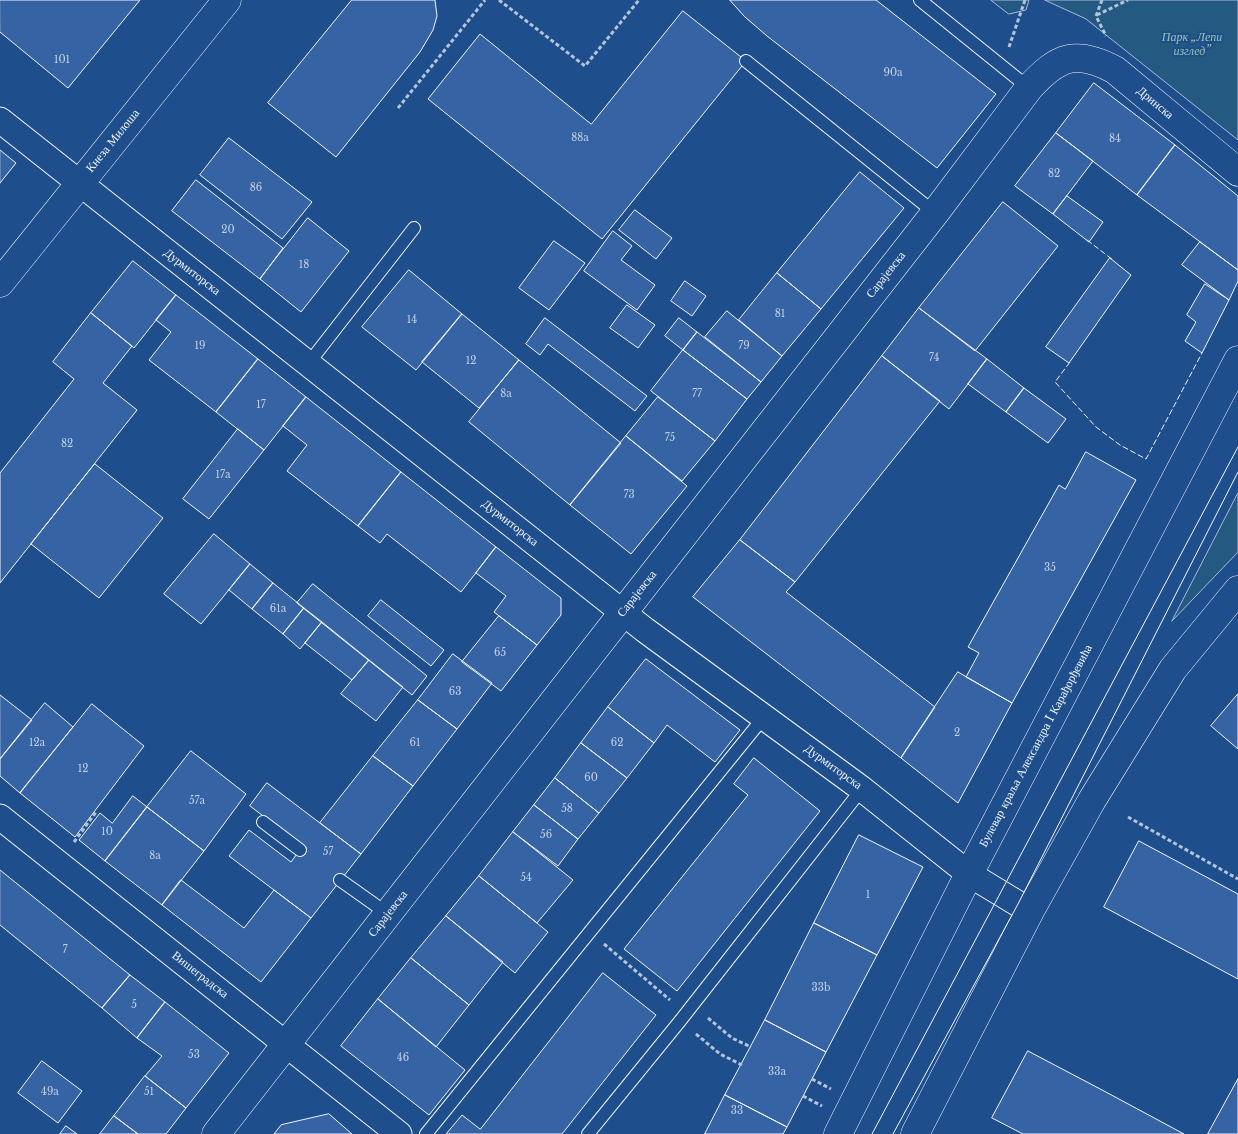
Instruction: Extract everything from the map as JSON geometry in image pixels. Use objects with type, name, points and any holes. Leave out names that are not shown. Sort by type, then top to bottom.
[{"type":"main road","name":"Кнеза Милоша","points":[[0,283],[227,0]]},
{"type":"main road","name":"Дринска","points":[[1062,59],[1076,56],[1096,60],[1114,70],[1238,172]]},
{"type":"main road","name":"Сарајевска","points":[[216,1134],[935,213],[1029,88],[1044,71],[1062,59]]},
{"type":"main road","name":"Булевар краља Александра I Карађорђевића","points":[[838,1134],[969,874],[1238,360]]},
{"type":"main road","points":[[914,1134],[1030,911],[1092,800],[1173,668],[1238,590]]},
{"type":"street","name":"Дурмиторска","points":[[0,120],[623,612],[862,789],[969,874],[1030,911]]},
{"type":"street","name":"Вишеградска","points":[[0,817],[399,1134]]},
{"type":"lane","points":[[920,0],[1029,88]]},
{"type":"lane","points":[[746,61],[935,213]]},
{"type":"lane","points":[[308,364],[414,228]]},
{"type":"lane","points":[[426,1134],[764,717]]},
{"type":"lane","points":[[588,1134],[862,789]]},
{"type":"lane","points":[[262,822],[300,850]]},
{"type":"lane","points":[[340,880],[388,914]]},
{"type":"path","points":[[398,108],[485,0]]},
{"type":"path","points":[[499,0],[585,66],[639,0]]},
{"type":"path","points":[[1008,50],[1024,0]]},
{"type":"path","points":[[1096,16],[1128,0]]},
{"type":"path","points":[[72,845],[96,812]]},
{"type":"path","points":[[1128,817],[1238,879]]},
{"type":"path","points":[[591,932],[686,1013],[720,1054],[742,1065]]},
{"type":"path","points":[[686,1013],[751,1047]]},
{"type":"green space","points":[[991,0],[1029,0],[1026,10],[1009,14]]},
{"type":"green space","name":"Парк „Лепи изглед”","points":[[1045,0],[1238,0],[1238,140],[1086,19]]},
{"type":"green space","points":[[1238,493],[1238,552],[1172,621]]},
{"type":"building","points":[[0,0],[140,0],[68,88],[0,32]]},
{"type":"building","points":[[352,0],[435,0],[437,16],[433,30],[420,52],[336,157],[268,103]]},
{"type":"building","points":[[730,0],[876,0],[996,94],[937,168],[767,36],[745,17]]},
{"type":"building","points":[[683,11],[746,61],[602,239],[428,99],[480,34],[591,124]]},
{"type":"building","points":[[1094,83],[1175,145],[1137,195],[1056,133]]},
{"type":"building","points":[[1056,133],[1093,161],[1053,214],[1015,186]]},
{"type":"building","points":[[229,138],[312,202],[282,239],[200,175]]},
{"type":"building","points":[[1175,145],[1238,196],[1238,270],[1137,195]]},
{"type":"building","points":[[0,150],[16,163],[0,183]]},
{"type":"building","points":[[860,172],[904,208],[821,309],[777,273]]},
{"type":"building","points":[[196,180],[283,248],[260,279],[172,211]]},
{"type":"building","points":[[1067,196],[1103,222],[1089,242],[1053,214]]},
{"type":"building","points":[[1003,202],[1058,246],[975,351],[919,308]]},
{"type":"building","points":[[635,210],[672,238],[656,259],[619,230]]},
{"type":"building","points":[[308,218],[349,251],[301,312],[260,279]]},
{"type":"building","points":[[613,231],[632,246],[621,260],[655,285],[637,310],[584,271]]},
{"type":"building","points":[[554,241],[585,263],[549,310],[519,288]]},
{"type":"building","points":[[1200,242],[1238,270],[1238,281],[1229,300],[1182,265]]},
{"type":"building","points":[[1110,258],[1131,275],[1069,363],[1046,347]]},
{"type":"building","points":[[133,261],[176,295],[134,348],[91,313]]},
{"type":"building","points":[[409,270],[462,314],[416,370],[362,327]]},
{"type":"building","points":[[777,273],[821,309],[782,356],[739,320]]},
{"type":"building","points":[[685,281],[706,296],[692,316],[671,301]]},
{"type":"building","points":[[1205,284],[1229,300],[1202,353],[1185,341],[1196,322],[1187,315]]},
{"type":"building","points":[[176,295],[258,359],[216,412],[149,360],[171,332],[156,320]]},
{"type":"building","points":[[627,305],[655,325],[638,348],[610,328]]},
{"type":"building","points":[[919,308],[987,359],[949,409],[882,356]]},
{"type":"building","points":[[727,311],[782,356],[761,382],[705,337]]},
{"type":"building","points":[[91,313],[132,346],[103,383],[137,410],[0,583],[0,473],[74,379],[53,362]]},
{"type":"building","points":[[462,314],[519,360],[479,408],[422,362]]},
{"type":"building","points":[[545,318],[647,396],[635,411],[548,344],[540,355],[526,344]]},
{"type":"building","points":[[679,318],[697,332],[683,350],[665,336]]},
{"type":"building","points":[[697,332],[761,382],[747,399],[683,350]]},
{"type":"building","points":[[683,350],[747,399],[715,441],[651,391]]},
{"type":"building","points":[[882,356],[940,401],[795,582],[740,540]]},
{"type":"building","points":[[258,359],[306,397],[264,450],[216,412]]},
{"type":"building","points":[[987,359],[1024,388],[1006,412],[968,384]]},
{"type":"building","points":[[519,360],[621,443],[570,505],[469,422]]},
{"type":"building","points":[[1024,388],[1066,419],[1048,443],[1006,412]]},
{"type":"building","points":[[306,397],[401,472],[358,526],[287,471],[307,445],[283,426]]},
{"type":"building","points":[[658,397],[715,441],[682,481],[626,436]]},
{"type":"building","points":[[238,429],[264,450],[209,519],[183,499]]},
{"type":"building","points":[[626,436],[687,486],[631,554],[570,505]]},
{"type":"building","points":[[1086,452],[1136,480],[1012,703],[966,677],[979,653],[968,647],[1059,485],[1065,489]]},
{"type":"building","points":[[95,464],[163,518],[99,598],[31,544]]},
{"type":"building","points":[[401,472],[496,547],[461,592],[387,534],[380,543],[358,526]]},
{"type":"building","points":[[214,534],[250,564],[201,624],[164,594]]},
{"type":"building","points":[[740,540],[795,582],[786,592],[935,707],[901,758],[693,597]]},
{"type":"building","points":[[496,547],[561,598],[561,615],[537,645],[494,612],[506,596],[476,573]]},
{"type":"building","points":[[250,564],[273,583],[252,609],[229,590]]},
{"type":"building","points":[[273,583],[304,608],[283,634],[252,609]]},
{"type":"building","points":[[313,584],[427,676],[412,695],[297,603]]},
{"type":"building","points":[[381,600],[444,650],[431,666],[368,616]]},
{"type":"building","points":[[304,608],[322,622],[300,649],[283,634]]},
{"type":"building","points":[[499,616],[537,645],[501,691],[462,662]]},
{"type":"building","points":[[322,622],[369,660],[352,680],[305,643]]},
{"type":"building","points":[[453,654],[492,683],[457,729],[418,700]]},
{"type":"building","points":[[646,659],[740,730],[715,762],[667,725],[654,743],[608,707]]},
{"type":"building","points":[[369,660],[403,687],[376,721],[341,694]]},
{"type":"building","points":[[958,672],[1012,703],[958,803],[901,758]]},
{"type":"building","points":[[1238,694],[1238,749],[1211,726]]},
{"type":"building","points":[[0,695],[32,720],[0,759]]},
{"type":"building","points":[[418,700],[457,729],[413,786],[373,756]]},
{"type":"building","points":[[45,703],[73,727],[20,793],[0,776],[0,759]]},
{"type":"building","points":[[92,704],[144,746],[75,837],[20,793]]},
{"type":"building","points":[[608,707],[654,743],[627,778],[581,743]]},
{"type":"building","points":[[581,743],[627,778],[599,813],[555,778]]},
{"type":"building","points":[[191,751],[246,794],[204,851],[147,807]]},
{"type":"building","points":[[373,756],[413,786],[361,854],[320,823]]},
{"type":"building","points":[[754,758],[820,811],[677,991],[624,949],[748,795],[734,784]]},
{"type":"building","points":[[555,778],[599,813],[578,839],[534,805]]},
{"type":"building","points":[[267,783],[361,854],[311,918],[229,856],[249,830],[291,862],[303,846],[250,806]]},
{"type":"building","points":[[133,796],[147,807],[105,861],[79,840],[100,813],[112,823]]},
{"type":"building","points":[[534,805],[578,839],[558,866],[513,832]]},
{"type":"building","points":[[147,807],[204,851],[162,905],[105,861]]},
{"type":"building","points":[[513,832],[573,880],[537,923],[479,876]]},
{"type":"building","points":[[859,835],[923,867],[877,955],[814,923]]},
{"type":"building","points":[[1139,841],[1238,894],[1238,979],[1104,907]]},
{"type":"building","points":[[0,870],[130,975],[102,1008],[0,925]]},
{"type":"building","points":[[479,876],[548,932],[515,973],[446,916]]},
{"type":"building","points":[[181,880],[244,928],[274,890],[311,918],[261,982],[162,905]]},
{"type":"building","points":[[446,916],[503,962],[469,1005],[411,958]]},
{"type":"building","points":[[814,923],[877,955],[826,1052],[765,1020]]},
{"type":"building","points":[[411,958],[469,1005],[436,1047],[378,999]]},
{"type":"building","points":[[603,973],[656,1015],[562,1134],[446,1134],[462,1115],[480,1129]]},
{"type":"building","points":[[130,975],[165,1002],[137,1038],[102,1008]]},
{"type":"building","points":[[378,999],[465,1070],[429,1115],[341,1046]]},
{"type":"building","points":[[165,1002],[229,1053],[186,1108],[145,1076],[162,1056],[137,1038]]},
{"type":"building","points":[[765,1020],[826,1052],[787,1127],[725,1095]]},
{"type":"building","points":[[1028,1051],[1184,1134],[1023,1134],[992,1118]]},
{"type":"building","points":[[42,1061],[82,1091],[58,1123],[18,1093]]},
{"type":"building","points":[[145,1076],[186,1108],[166,1134],[138,1134],[114,1116]]},
{"type":"building","points":[[1238,1079],[1238,1134],[1208,1134]]},
{"type":"building","points":[[725,1095],[787,1127],[783,1134],[705,1134]]},
{"type":"building","points":[[329,1114],[352,1134],[274,1134],[281,1125]]},
{"type":"building","points":[[114,1116],[138,1134],[100,1134]]},
{"type":"building","points":[[66,1126],[77,1134],[60,1134]]},
{"type":"tram line","points":[[872,1134],[1238,447]]},
{"type":"tram line","points":[[893,1134],[1018,904],[1238,472]]},
{"type":"fence","points":[[1087,240],[1113,260]]},
{"type":"fence","points":[[1070,362],[1055,382],[1096,427],[1120,445],[1146,459],[1202,353]]}]
